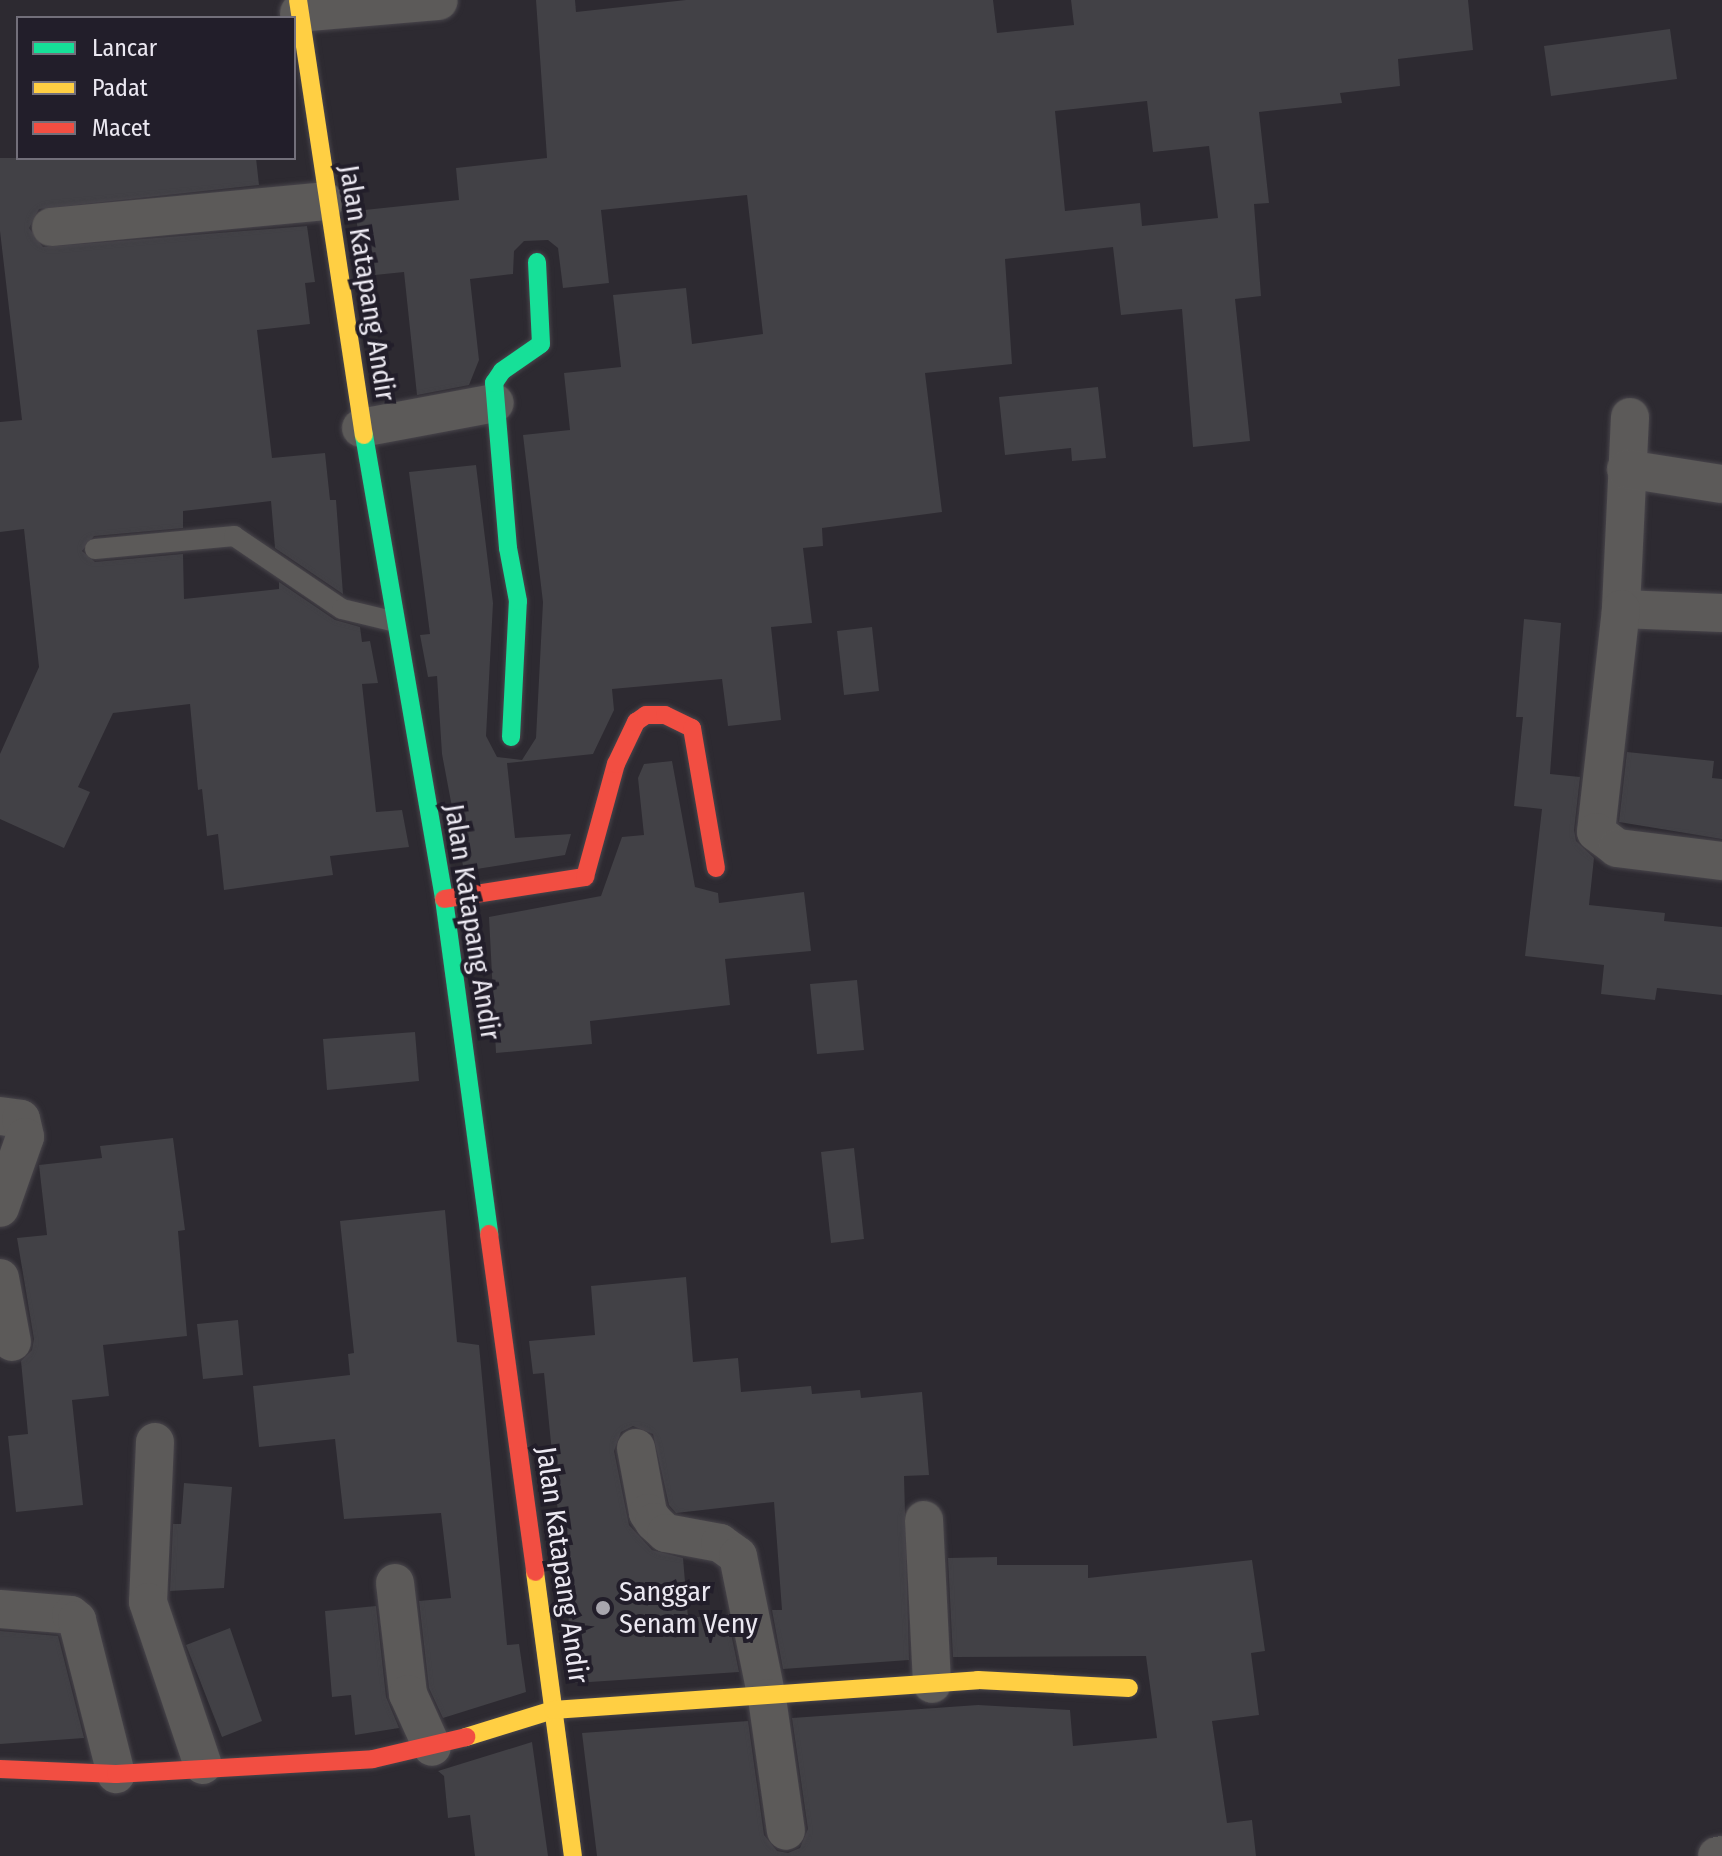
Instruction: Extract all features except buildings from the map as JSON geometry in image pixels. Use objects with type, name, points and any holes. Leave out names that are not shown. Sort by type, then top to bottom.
[{"type":"street","points":[[298,6],[438,1]]},
{"type":"street","name":"Jalan Katapang Andir","points":[[298,6],[325,201],[392,621],[444,899],[573,1856]]},
{"type":"street","points":[[51,227],[325,201]]},
{"type":"street","points":[[511,737],[518,601],[508,548],[494,383],[502,371],[541,344],[537,262]]},
{"type":"street","points":[[361,428],[495,403]]},
{"type":"street","points":[[1630,417],[1621,609],[1596,832],[1617,848],[1722,861]]},
{"type":"street","points":[[1626,469],[1722,484]]},
{"type":"street","points":[[1621,609],[1722,613]]},
{"type":"street","points":[[444,899],[585,877],[616,764],[636,722],[646,715],[665,715],[692,728],[716,868]]},
{"type":"street","points":[[0,1116],[21,1119],[25,1137],[0,1208]]},
{"type":"street","points":[[0,1278],[12,1342]]},
{"type":"street","points":[[155,1442],[148,1602],[203,1765]]},
{"type":"street","points":[[636,1448],[648,1513],[654,1522],[666,1533],[720,1543],[738,1556],[767,1698],[786,1831]]},
{"type":"street","points":[[924,1520],[932,1684]]},
{"type":"street","points":[[395,1583],[408,1694],[432,1747]]},
{"type":"street","points":[[0,1609],[71,1615],[77,1620],[116,1774]]},
{"type":"street","points":[[0,1769],[116,1774],[203,1765],[373,1759],[432,1747],[553,1710],[767,1698],[978,1680],[1129,1688]]},
{"type":"lane","points":[[95,549],[234,536],[342,609],[392,621]]},
{"type":"traffic: fast","points":[[511,737],[518,601],[508,548],[494,383],[502,371],[541,344],[537,262]]},
{"type":"traffic: fast","points":[[364,435],[444,899],[489,1234]]},
{"type":"traffic: slow","points":[[298,0],[364,435]]},
{"type":"traffic: slow","points":[[535,1572],[573,1856]]},
{"type":"traffic: slow","points":[[466,1737],[553,1710],[978,1680],[1129,1688]]},
{"type":"traffic: jam","points":[[444,899],[585,877],[616,764],[636,722],[646,715],[665,715],[692,728],[716,868]]},
{"type":"traffic: jam","points":[[489,1234],[535,1572]]},
{"type":"traffic: jam","points":[[0,1769],[116,1774],[373,1759],[466,1737]]},
{"type":"place","name":"Sanggar Senam Veny","points":[[603,1608]]}]
